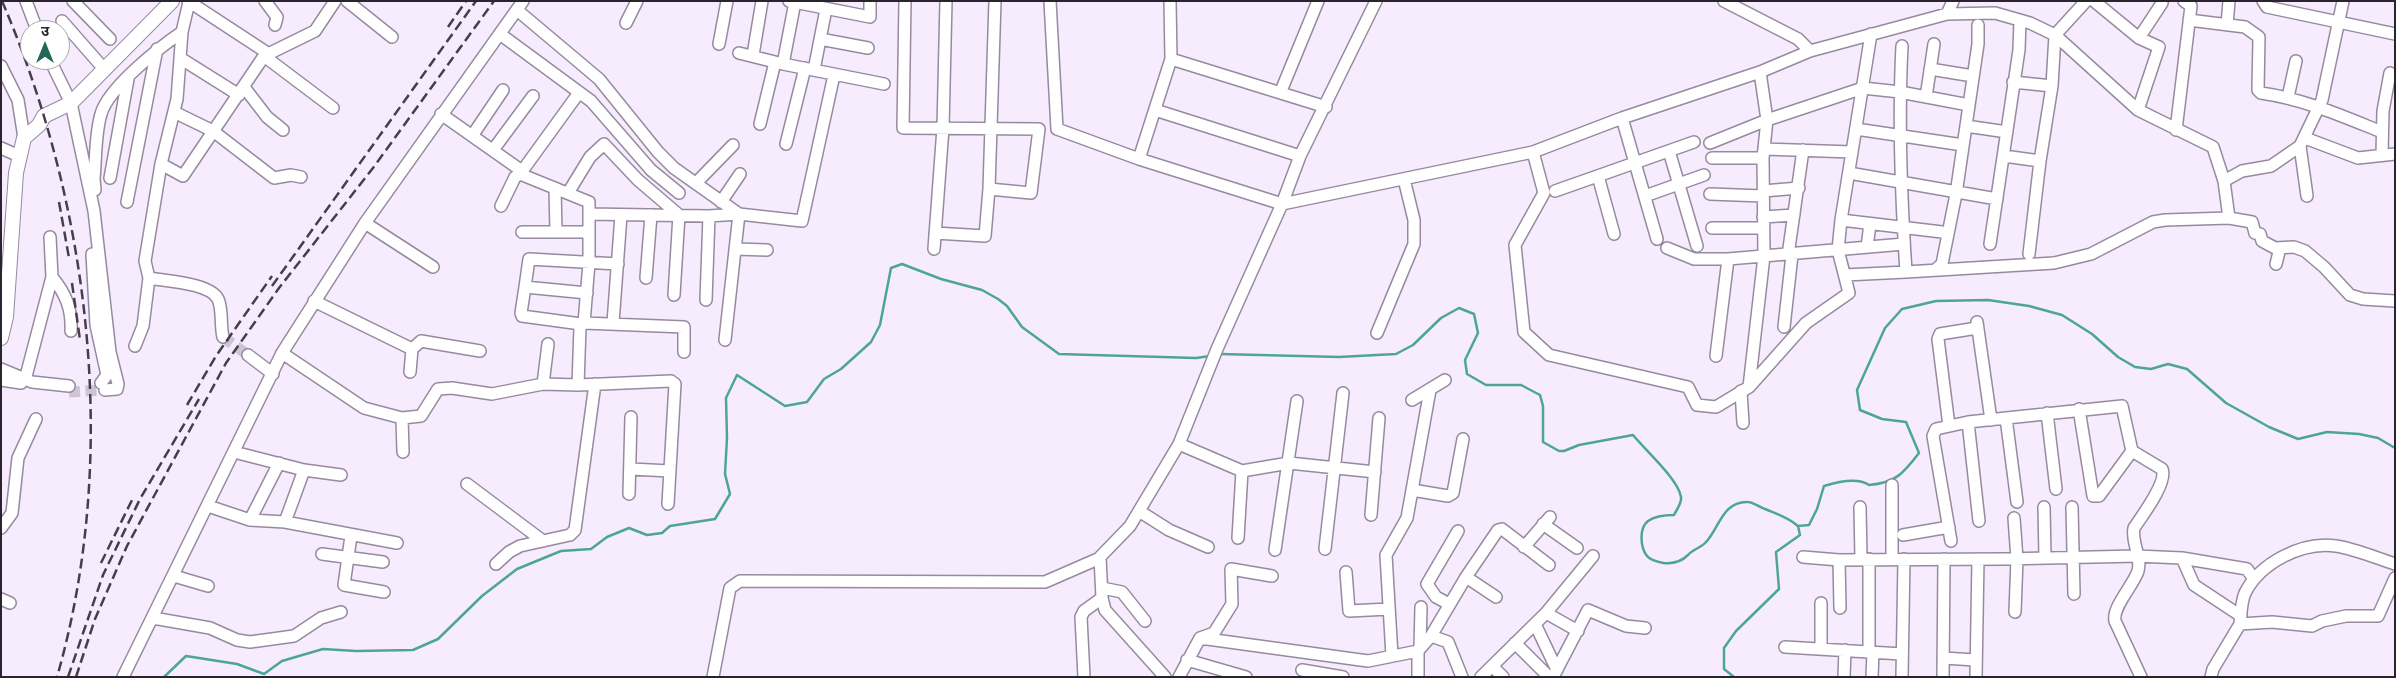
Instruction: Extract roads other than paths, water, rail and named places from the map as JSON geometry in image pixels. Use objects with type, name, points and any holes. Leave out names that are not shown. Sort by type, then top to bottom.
[{"type":"main road","points":[[1,338],[6,317],[6,259],[16,172],[24,138],[39,125],[44,116],[69,105],[172,1]]},
{"type":"street","points":[[26,1],[33,20]]},
{"type":"street","points":[[73,1],[110,40]]},
{"type":"street","points":[[135,346],[143,326],[149,278],[145,261],[161,164],[174,112],[182,32],[188,1],[267,55],[333,108]]},
{"type":"street","points":[[265,1],[278,17],[275,25]]},
{"type":"street","points":[[161,164],[183,176],[267,55],[315,31],[335,1]]},
{"type":"street","points":[[347,1],[392,37]]},
{"type":"street","points":[[626,24],[637,1]]},
{"type":"street","points":[[720,44],[727,1]]},
{"type":"street","points":[[753,55],[762,1]]},
{"type":"street","points":[[760,124],[779,63],[792,2],[870,17],[870,1]]},
{"type":"street","points":[[905,1],[903,128],[1039,130],[1031,193],[989,190]]},
{"type":"street","points":[[934,249],[943,128],[946,1]]},
{"type":"street","points":[[935,233],[985,236],[989,190],[995,1]]},
{"type":"street","points":[[1050,1],[1057,129],[1139,159],[1282,204],[1533,152],[1622,118],[1760,72],[1810,51],[1870,34],[1950,7],[1978,26]]},
{"type":"street","points":[[1139,159],[1171,59],[1170,1]]},
{"type":"street","points":[[1281,91],[1318,1]]},
{"type":"street","points":[[713,677],[730,588],[740,581],[1045,582],[1100,558],[1130,526],[1179,444],[1217,349],[1282,204],[1300,156],[1326,107],[1376,1]]},
{"type":"street","points":[[1724,1],[1798,39],[1810,51]]},
{"type":"street","points":[[2029,254],[2040,161],[2052,86],[2055,35],[2086,1]]},
{"type":"street","points":[[2094,1],[2109,6],[2139,38],[2158,47],[2138,110]]},
{"type":"street","points":[[2176,130],[2190,6],[2184,1]]},
{"type":"street","points":[[2227,25],[2229,1]]},
{"type":"street","points":[[2263,1],[2264,6],[2290,7],[2337,23],[2395,34]]},
{"type":"street","points":[[2307,196],[2303,142],[2322,100],[2343,1]]},
{"type":"street","points":[[2139,38],[2162,3]]},
{"type":"street","points":[[123,677],[282,354],[365,223],[520,5],[599,79],[658,152],[696,183],[739,214]]},
{"type":"street","points":[[1962,14],[1996,7],[2055,35],[2138,110],[2213,147],[2224,181],[2229,218]]},
{"type":"street","points":[[1935,270],[1942,264],[1956,194],[1973,76],[1978,26],[1996,7]]},
{"type":"street","points":[[786,144],[820,39],[826,8]]},
{"type":"street","points":[[1990,244],[2019,50],[2020,20]]},
{"type":"street","points":[[2189,20],[2245,27],[2259,37],[2259,92],[2288,97],[2318,106],[2382,132]]},
{"type":"street","points":[[70,31],[105,70]]},
{"type":"street","points":[[96,193],[94,179],[101,113],[110,98],[128,77],[157,49],[182,32]]},
{"type":"street","points":[[500,34],[578,94],[591,101],[651,170],[679,193]]},
{"type":"street","points":[[1533,152],[1544,193],[1515,245],[1524,332],[1549,355],[1688,387],[1698,405],[1716,407],[1745,389],[1806,323],[1849,293],[1838,250],[1870,34]]},
{"type":"street","points":[[820,39],[868,48]]},
{"type":"street","points":[[1926,97],[1934,44]]},
{"type":"street","points":[[1902,46],[1900,182],[1906,272]]},
{"type":"street","points":[[127,202],[157,49]]},
{"type":"street","points":[[739,52],[779,63],[884,84]]},
{"type":"street","points":[[180,58],[241,91],[283,130]]},
{"type":"street","points":[[1171,59],[1281,91],[1326,107]]},
{"type":"street","points":[[2288,97],[2296,61]]},
{"type":"street","points":[[1,66],[18,100],[24,138]]},
{"type":"street","points":[[1930,69],[1973,76]]},
{"type":"street","points":[[54,70],[69,105],[86,205],[91,241],[96,325],[107,375],[103,387]]},
{"type":"street","points":[[1743,423],[1745,389],[1764,256],[1763,153],[1767,120],[1760,72]]},
{"type":"street","points":[[2382,155],[2383,111],[2390,73]]},
{"type":"street","points":[[589,214],[710,216],[739,214],[802,220],[834,75]]},
{"type":"street","points":[[110,178],[128,77]]},
{"type":"street","points":[[2013,82],[2052,86]]},
{"type":"street","points":[[1710,143],[1767,120],[1862,88],[1900,92],[1969,105]]},
{"type":"street","points":[[472,136],[503,90]]},
{"type":"street","points":[[501,206],[515,177],[521,173],[578,94]]},
{"type":"street","points":[[493,150],[533,96]]},
{"type":"street","points":[[1155,110],[1300,156]]},
{"type":"street","points":[[174,112],[213,131],[274,178],[291,175],[301,176]]},
{"type":"street","points":[[441,114],[493,150],[521,173],[589,202],[589,263],[578,385]]},
{"type":"street","points":[[1622,118],[1657,239]]},
{"type":"street","points":[[1966,126],[2007,132]]},
{"type":"street","points":[[1856,129],[1963,145]]},
{"type":"street","points":[[1555,191],[1694,142]]},
{"type":"street","points":[[2224,181],[2242,170],[2271,166],[2303,142]]},
{"type":"street","points":[[2303,142],[2358,158],[2395,154]]},
{"type":"street","points":[[568,193],[590,157],[603,143],[638,180],[679,215]]},
{"type":"street","points":[[696,183],[733,145]]},
{"type":"street","points":[[2,146],[20,156]]},
{"type":"street","points":[[1712,158],[1803,150],[1852,152]]},
{"type":"street","points":[[1784,327],[1794,215],[1803,150]]},
{"type":"street","points":[[1669,151],[1697,246]]},
{"type":"street","points":[[2004,156],[2040,161]]},
{"type":"street","points":[[1849,173],[1997,200]]},
{"type":"street","points":[[722,202],[740,174]]},
{"type":"street","points":[[1645,196],[1704,175]]},
{"type":"street","points":[[1598,176],[1614,234]]},
{"type":"street","points":[[1377,333],[1414,244],[1414,220],[1404,179]]},
{"type":"street","points":[[555,188],[556,232]]},
{"type":"street","points":[[1710,194],[1763,193],[1799,188]]},
{"type":"street","points":[[725,340],[739,214]]},
{"type":"street","points":[[613,323],[621,215]]},
{"type":"street","points":[[646,278],[651,215]]},
{"type":"street","points":[[674,295],[679,215]]},
{"type":"street","points":[[1712,228],[1763,222],[1794,215]]},
{"type":"street","points":[[706,300],[710,216]]},
{"type":"street","points":[[1845,275],[2054,263],[2091,254],[2153,222],[2229,218],[2252,222],[2254,233],[2261,234],[2262,241],[2280,248],[2294,248],[2305,251],[2324,267],[2350,296],[2363,299],[2395,301]]},
{"type":"street","points":[[1841,220],[1942,232]]},
{"type":"street","points":[[365,223],[433,267]]},
{"type":"street","points":[[1867,248],[1870,224]]},
{"type":"street","points":[[522,232],[589,232]]},
{"type":"street","points":[[25,380],[52,277],[50,237]]},
{"type":"street","points":[[1667,248],[1694,259],[1728,259],[1904,244]]},
{"type":"street","points":[[2276,264],[2280,248]]},
{"type":"street","points":[[735,249],[767,250]]},
{"type":"street","points":[[618,264],[529,259],[522,316],[583,323],[684,327],[684,352]]},
{"type":"street","points":[[1716,356],[1728,259]]},
{"type":"street","points":[[52,277],[64,291],[72,317],[71,331]]},
{"type":"street","points":[[149,278],[203,287],[213,292],[220,306],[223,337]]},
{"type":"street","points":[[525,287],[587,293]]},
{"type":"street","points":[[314,301],[412,349]]},
{"type":"street","points":[[1949,426],[1938,339],[1940,334],[1977,325],[1991,420]]},
{"type":"street","points":[[410,372],[412,349],[421,341],[480,351]]},
{"type":"street","points":[[543,384],[548,344]]},
{"type":"street","points":[[282,354],[364,408],[402,418],[421,416],[438,389],[452,388],[492,394],[543,384],[578,385],[673,382],[675,384],[668,504]]},
{"type":"street","points":[[248,355],[273,374]]},
{"type":"street","points":[[1,369],[25,380],[69,389],[1,380]]},
{"type":"street","points":[[1412,400],[1445,380]]},
{"type":"street","points":[[496,564],[513,549],[570,534],[575,530],[595,384]]},
{"type":"street","points":[[1392,656],[1386,555],[1407,518],[1430,390]]},
{"type":"street","points":[[1326,549],[1343,393]]},
{"type":"street","points":[[1275,550],[1297,401]]},
{"type":"street","points":[[1951,540],[1933,436],[1936,429],[1968,422],[2122,406],[2132,451],[2162,469],[2164,473],[2162,483],[2133,532],[2139,556],[2138,568],[2133,583],[2115,611],[2114,618],[2142,677]]},
{"type":"street","points":[[2079,410],[2093,496],[2099,496],[2132,451]]},
{"type":"street","points":[[2047,413],[2056,489]]},
{"type":"street","points":[[402,418],[403,452]]},
{"type":"street","points":[[630,494],[631,418]]},
{"type":"street","points":[[1371,516],[1379,418]]},
{"type":"street","points":[[2006,418],[2017,502]]},
{"type":"street","points":[[1,528],[12,513],[18,458],[36,419]]},
{"type":"street","points":[[1968,422],[1979,521]]},
{"type":"street","points":[[1412,490],[1442,495],[1453,493],[1463,439]]},
{"type":"street","points":[[1179,444],[1242,471],[1289,463],[1375,472]]},
{"type":"street","points":[[234,452],[304,470],[341,475]]},
{"type":"street","points":[[250,520],[278,463]]},
{"type":"street","points":[[631,469],[670,471]]},
{"type":"street","points":[[285,522],[304,470]]},
{"type":"street","points":[[1238,538],[1242,471]]},
{"type":"street","points":[[467,484],[543,541]]},
{"type":"street","points":[[1892,485],[1892,559]]},
{"type":"street","points":[[208,506],[250,520],[285,522],[351,536],[397,543]]},
{"type":"street","points":[[1860,507],[1872,677]]},
{"type":"street","points":[[2044,507],[2046,558]]},
{"type":"street","points":[[2072,508],[2074,594]]},
{"type":"street","points":[[1139,511],[1169,530],[1208,547]]},
{"type":"street","points":[[2014,518],[2017,559],[2014,612]]},
{"type":"street","points":[[1524,547],[1546,520],[1576,548]]},
{"type":"street","points":[[1903,535],[1949,527]]},
{"type":"street","points":[[1200,638],[1368,661],[1419,649],[1431,636],[1466,577],[1498,530],[1502,529],[1549,566]]},
{"type":"street","points":[[1449,604],[1436,597],[1427,584],[1458,531]]},
{"type":"street","points":[[351,536],[344,585],[384,592]]},
{"type":"street","points":[[2211,677],[2213,669],[2240,620],[2244,595],[2254,579],[2288,555],[2316,546],[2334,546],[2395,564]]},
{"type":"street","points":[[322,554],[384,562]]},
{"type":"street","points":[[1481,677],[1546,613],[1593,556]]},
{"type":"street","points":[[1802,557],[1839,560],[2139,556],[2182,558],[2247,569],[2254,579]]},
{"type":"street","points":[[1100,558],[1105,610],[1165,677]]},
{"type":"street","points":[[2182,558],[2194,585],[2240,620],[2312,626],[2322,621],[2346,616],[2378,616],[2395,578]]},
{"type":"street","points":[[1902,677],[1904,559]]},
{"type":"street","points":[[1943,677],[1944,559]]},
{"type":"street","points":[[1976,677],[1978,559]]},
{"type":"street","points":[[1839,560],[1840,608]]},
{"type":"street","points":[[1179,677],[1200,638],[1214,633],[1232,604],[1231,569],[1272,576]]},
{"type":"street","points":[[1346,572],[1349,611],[1389,609]]},
{"type":"street","points":[[174,576],[208,586]]},
{"type":"street","points":[[1466,577],[1496,596]]},
{"type":"street","points":[[1084,677],[1081,617],[1084,611],[1102,593],[1122,592],[1145,622]]},
{"type":"street","points":[[1821,603],[1821,649]]},
{"type":"street","points":[[1418,677],[1420,607]]},
{"type":"street","points":[[1553,674],[1578,632],[1588,610],[1626,626],[1645,628]]},
{"type":"street","points":[[153,618],[210,628],[237,640],[250,642],[294,636],[320,618],[342,612]]},
{"type":"street","points":[[1546,613],[1578,632]]},
{"type":"street","points":[[1535,624],[1553,674]]},
{"type":"street","points":[[1431,636],[1448,642],[1462,677]]},
{"type":"street","points":[[1515,643],[1553,674]]},
{"type":"street","points":[[1785,646],[1902,654]]},
{"type":"street","points":[[1844,677],[1845,650]]},
{"type":"street","points":[[1306,651],[1301,673],[1343,677]]},
{"type":"street","points":[[1943,658],[1976,660]]},
{"type":"street","points":[[1187,660],[1246,677]]},
{"type":"street","points":[[1492,666],[1503,677]]},
{"type":"waterway","points":[[164,677],[186,656],[237,664],[264,674],[282,661],[323,649],[356,651],[413,650],[438,639],[482,596],[517,569],[561,551],[591,549],[607,537],[629,528],[647,535],[662,533],[670,526],[715,519],[730,494],[725,474],[727,438],[726,398],[737,375],[785,406],[807,402],[824,379],[841,369],[871,342],[880,325],[891,268],[902,264],[941,279],[982,290],[998,299],[1007,306],[1022,327],[1059,354],[1196,358],[1210,356]]},
{"type":"waterway","points":[[1220,354],[1339,357],[1396,354],[1413,345],[1441,318],[1459,308],[1474,314],[1478,333],[1465,360],[1467,374],[1486,385],[1521,385],[1540,395],[1543,406],[1543,442],[1559,451],[1564,451],[1579,445],[1633,435],[1668,474],[1679,490],[1680,504],[1674,515],[1657,517],[1648,521],[1642,533],[1643,548],[1647,556],[1657,562],[1664,563],[1680,561],[1704,544],[1727,511],[1739,503],[1752,503],[1786,518],[1798,526],[1809,525],[1817,509],[1824,486],[1853,481],[1869,485],[1878,484],[1892,480],[1903,472],[1919,453],[1906,422],[1882,419],[1860,410],[1857,390],[1885,328],[1902,309],[1936,301],[1988,300],[2029,306],[2062,315],[2092,334],[2118,357],[2135,367],[2151,369],[2168,364],[2187,369],[2226,403],[2269,427],[2298,439],[2327,432],[2359,434],[2378,438],[2395,448]]},
{"type":"waterway","points":[[1734,677],[1724,669],[1724,648],[1736,631],[1779,589],[1776,552],[1800,535],[1798,526]]},
{"type":"tunnel","points":[[223,337],[248,355]]},
{"type":"tunnel","points":[[69,392],[105,390]]},
{"type":"railway","points":[[2,1],[32,80],[57,163],[75,248],[86,334],[91,421],[88,508],[76,594],[57,677]]},
{"type":"railway","points":[[448,27],[466,1]]},
{"type":"railway","points":[[272,286],[476,1]]},
{"type":"railway","points":[[76,677],[95,619],[127,546],[226,363],[279,288],[373,168],[494,1]]},
{"type":"railway","points":[[59,202],[69,258]]},
{"type":"railway","points":[[187,405],[216,356],[272,276]]},
{"type":"railway","points":[[72,283],[80,340]]},
{"type":"railway","points":[[68,677],[103,575],[140,499],[199,399]]},
{"type":"railway","points":[[101,563],[133,498]]}]
